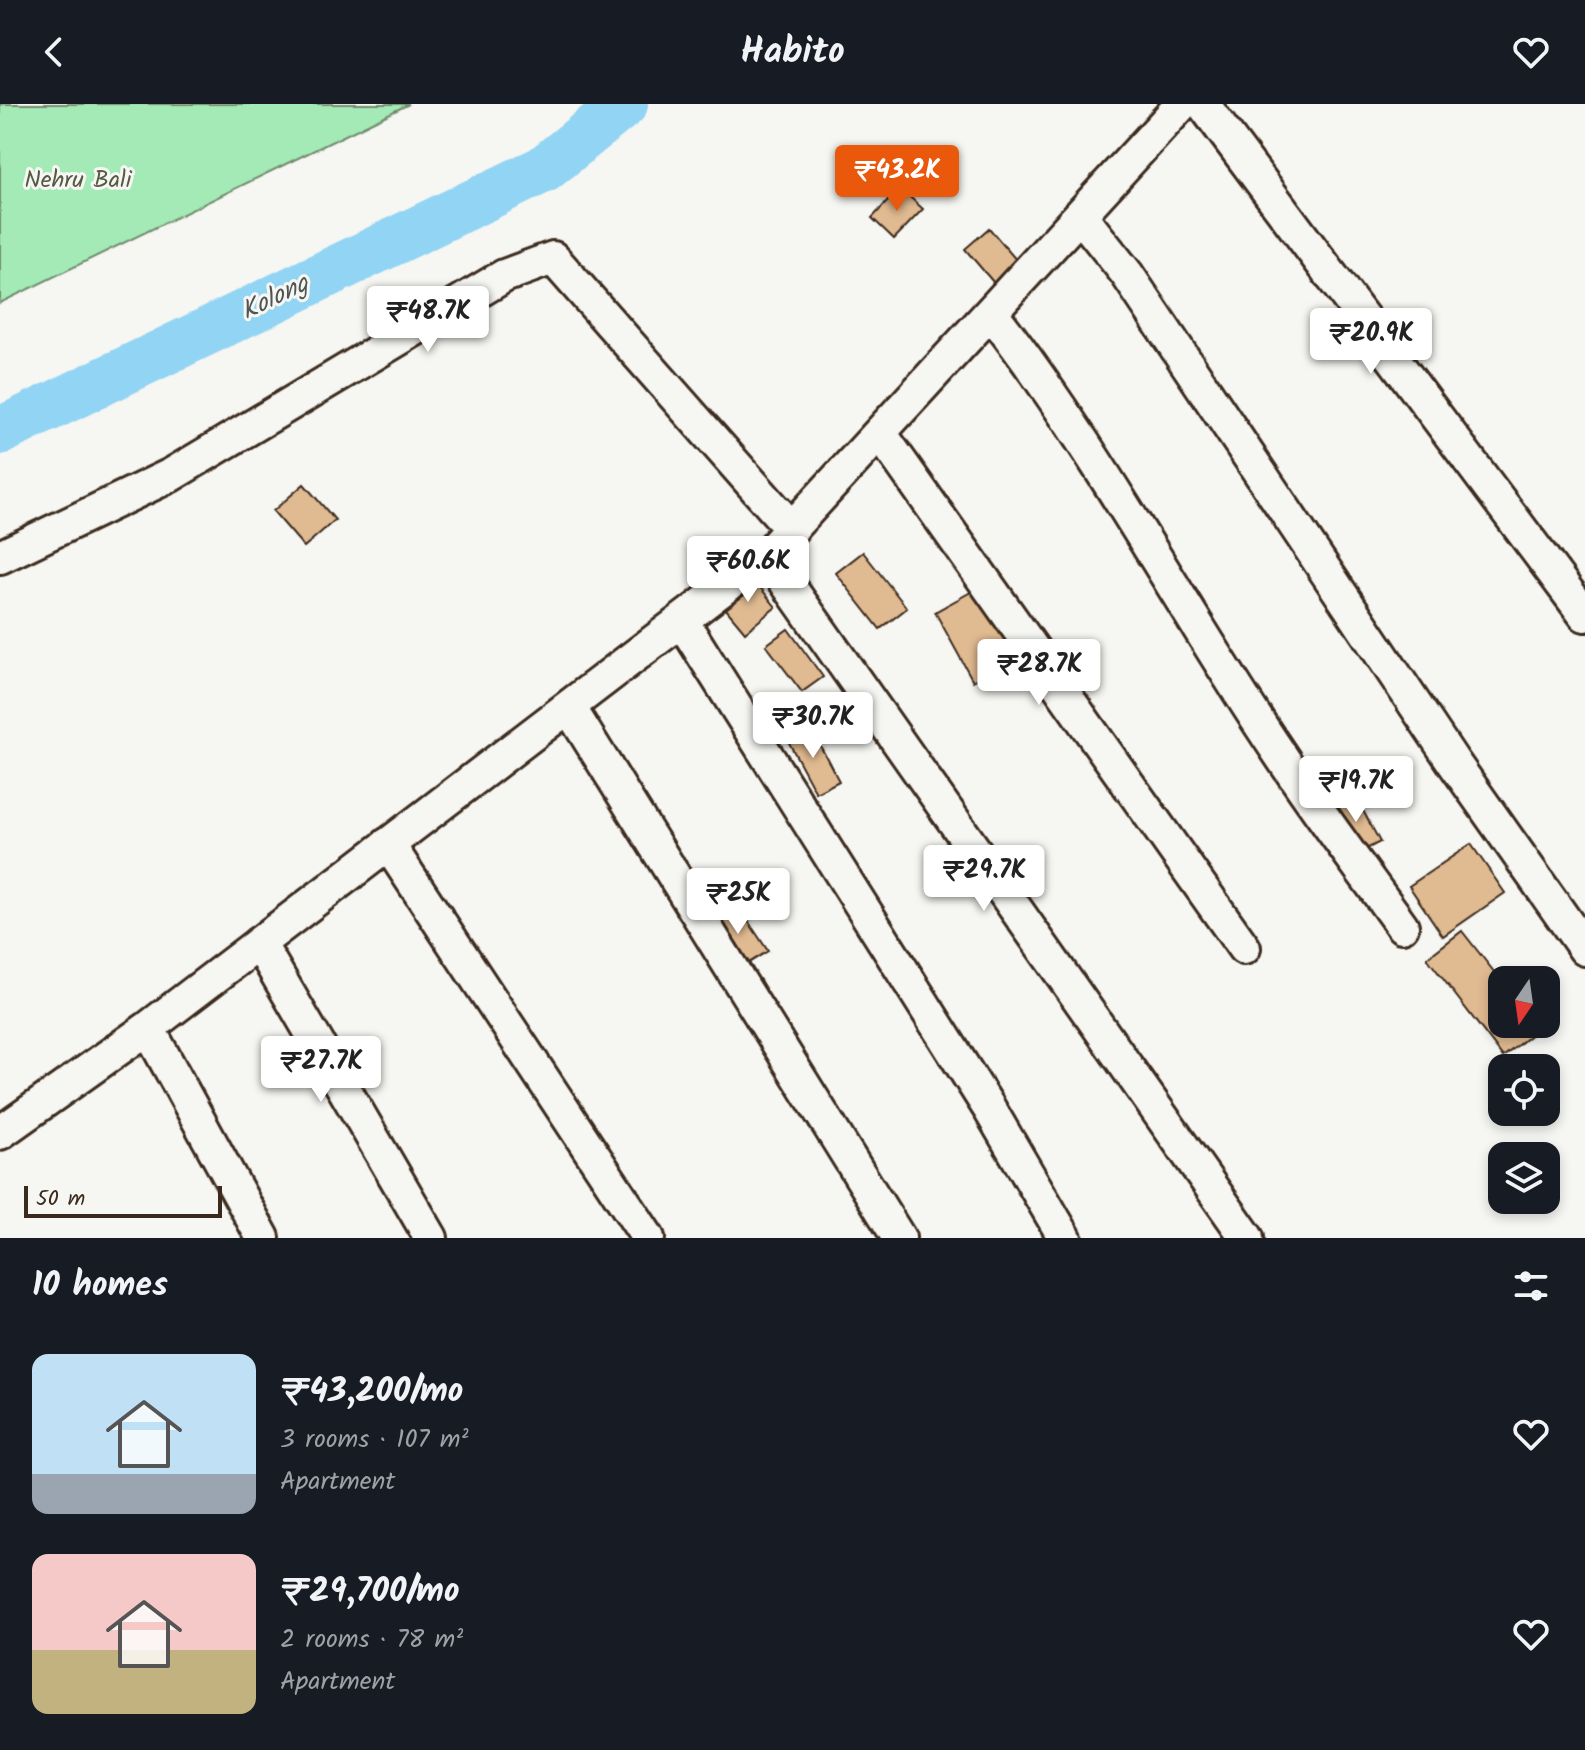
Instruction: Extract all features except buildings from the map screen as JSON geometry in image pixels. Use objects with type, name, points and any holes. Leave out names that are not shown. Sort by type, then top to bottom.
[{"type":"street","points":[[0,1133],[148,1028],[767,555],[1182,104]]},
{"type":"street","points":[[1203,104],[1585,615]]},
{"type":"street","points":[[1080,215],[1127,274],[1454,763],[1585,949]]},
{"type":"street","points":[[0,557],[171,475],[504,276],[553,258],[792,529]]},
{"type":"street","points":[[991,312],[1025,355],[1117,496],[1278,753],[1402,926]]},
{"type":"street","points":[[880,433],[1244,948]]},
{"type":"street","points":[[767,555],[1247,1238]]},
{"type":"street","points":[[682,621],[989,1108],[1065,1238]]},
{"type":"street","points":[[569,707],[899,1238]]},
{"type":"street","points":[[388,844],[648,1238]]},
{"type":"street","points":[[259,943],[431,1238]]},
{"type":"street","points":[[148,1028],[263,1238]]},
{"type":"green space","name":"Nehru Bali","points":[[0,104],[409,104],[0,303]]},
{"type":"waterway","name":"Kolong","points":[[0,431],[544,169],[624,104]]}]
